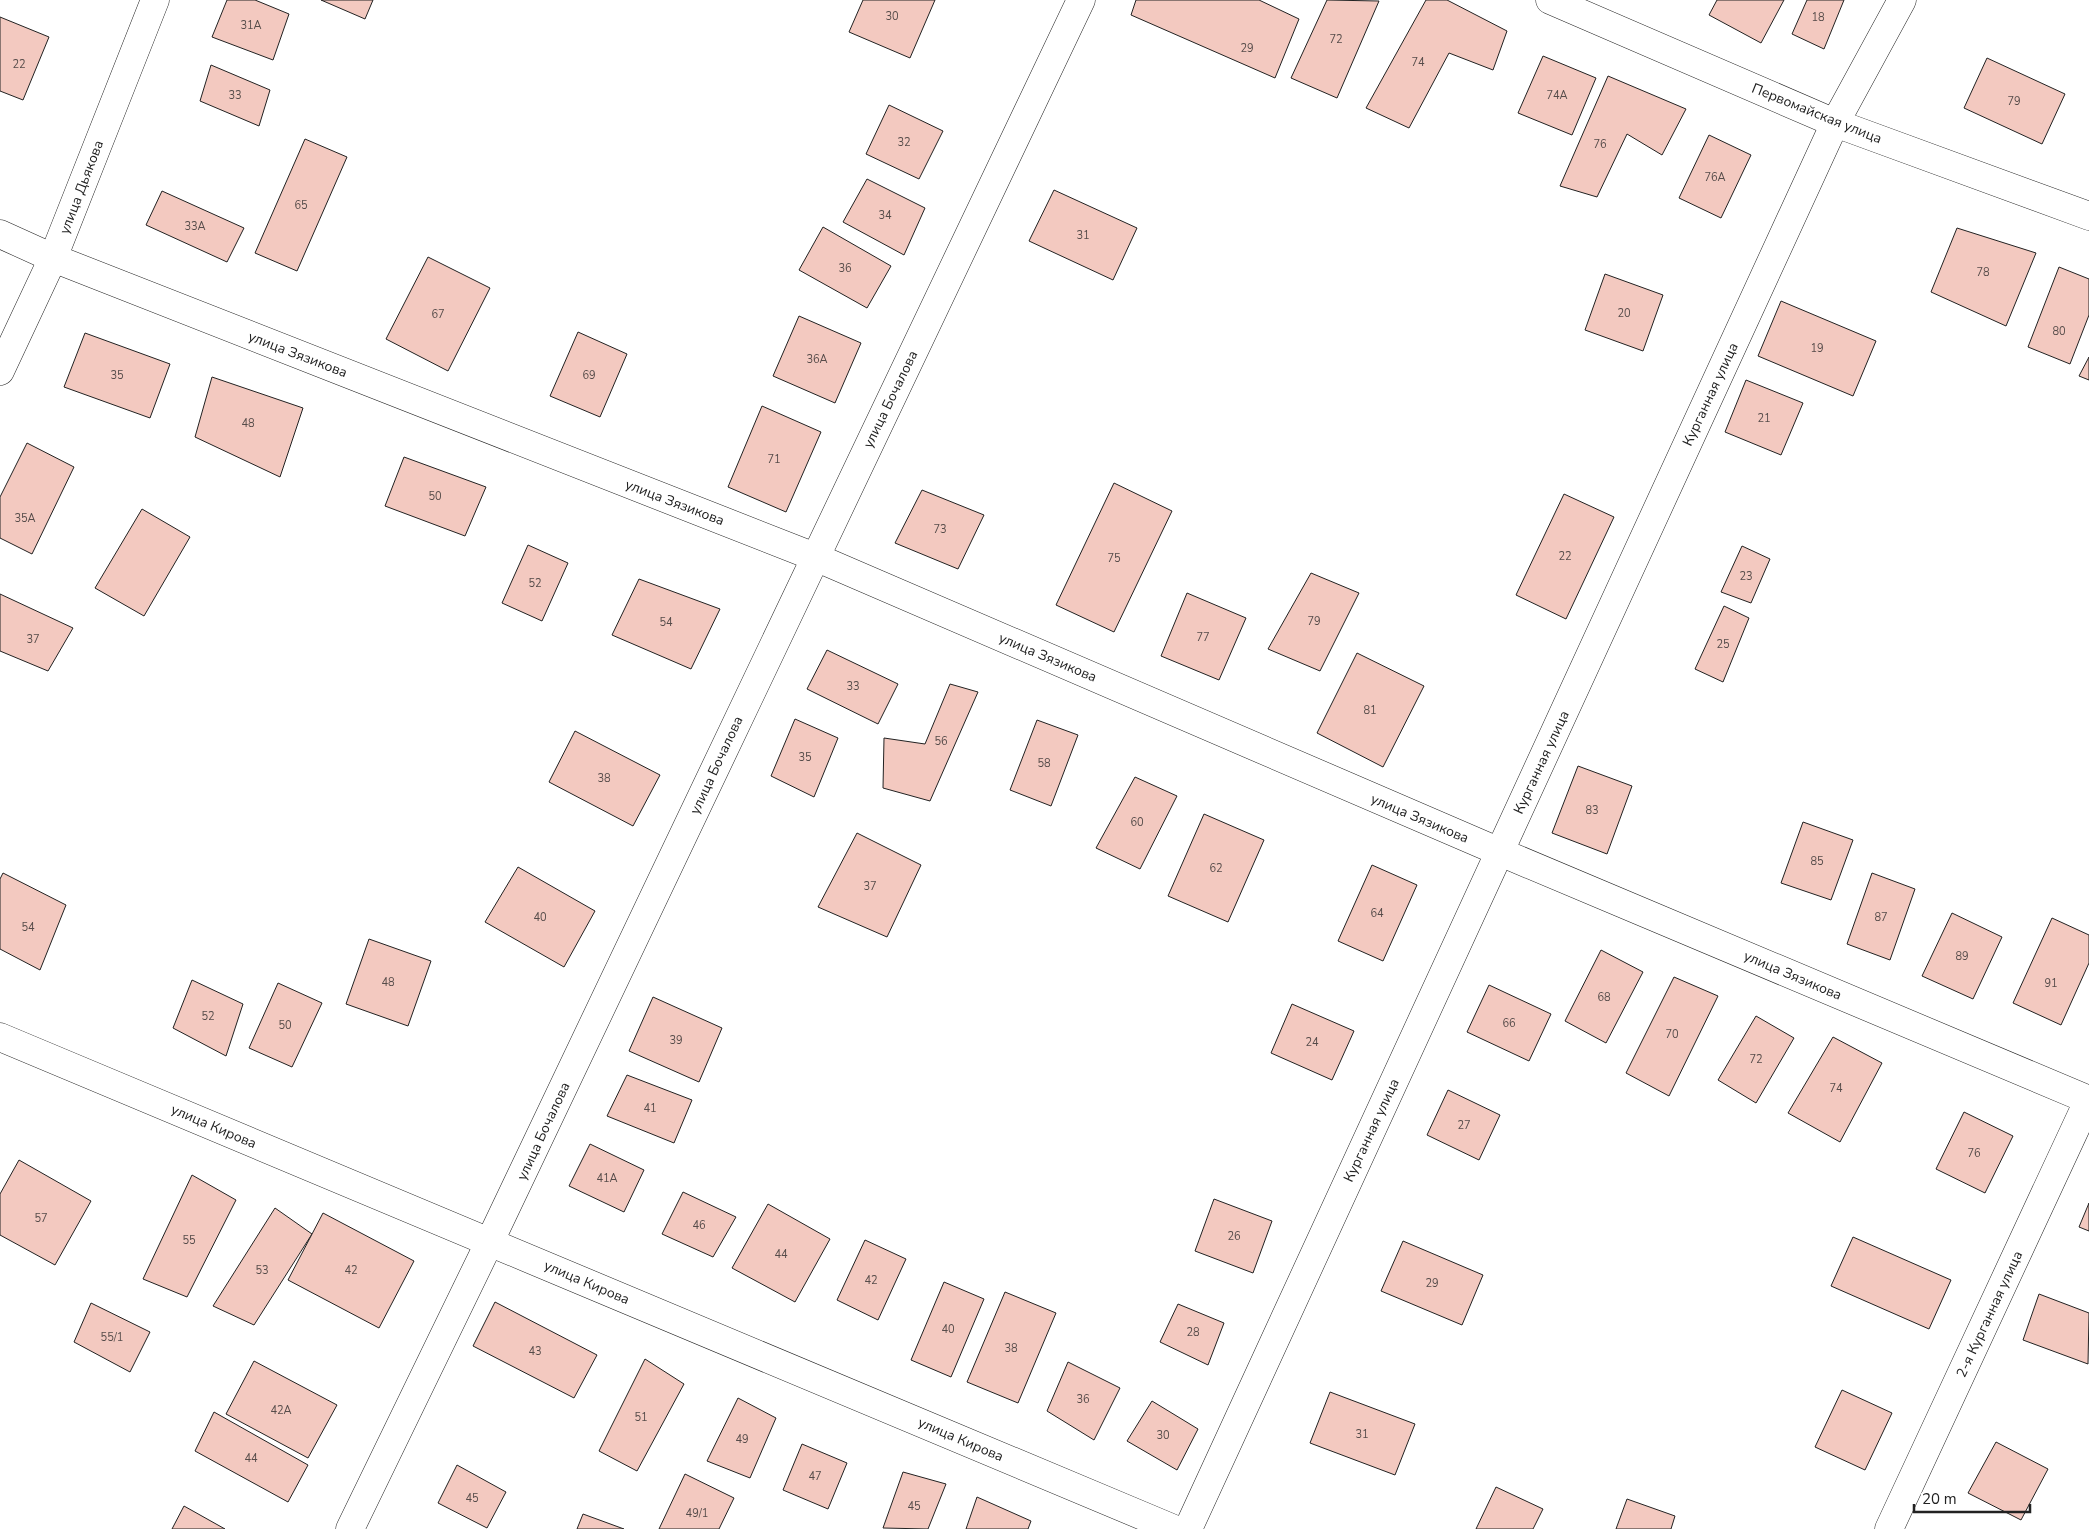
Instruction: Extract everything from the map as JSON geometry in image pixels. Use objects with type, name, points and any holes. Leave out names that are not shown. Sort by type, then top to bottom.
[{"type":"street","name":"улица Дьякова","points":[[0,371],[53,258],[155,0]]},
{"type":"street","name":"улица Бочалова","points":[[350,1529],[490,1241],[1081,0]]},
{"type":"street","name":"Первомайская улица","points":[[1550,0],[1835,123],[2089,216]]},
{"type":"street","name":"Курганная улица","points":[[1188,1529],[1835,123],[1902,0]]},
{"type":"street","name":"улица Зязикова","points":[[0,234],[53,258],[815,557],[1500,852],[2089,1099]]},
{"type":"street","name":"улица Кирова","points":[[0,1037],[1174,1529]]},
{"type":"street","name":"2-я Курганная улица","points":[[1889,1529],[2089,1099]]},
{"type":"building","points":[[227,0],[255,0],[289,14],[273,60],[212,37]]},
{"type":"building","points":[[321,0],[373,0],[365,19]]},
{"type":"building","points":[[863,0],[935,0],[910,58],[849,32]]},
{"type":"building","points":[[1136,0],[1259,0],[1299,19],[1275,78],[1131,15]]},
{"type":"building","points":[[1327,0],[1379,1],[1337,98],[1291,78]]},
{"type":"building","points":[[1426,0],[1447,0],[1507,31],[1493,70],[1449,53],[1409,128],[1366,108]]},
{"type":"building","points":[[1717,0],[1784,0],[1761,43],[1709,15]]},
{"type":"building","points":[[1807,0],[1844,0],[1824,49],[1792,34]]},
{"type":"building","points":[[0,17],[49,37],[23,100],[0,91]]},
{"type":"building","points":[[1543,56],[1596,78],[1572,135],[1518,113]]},
{"type":"building","points":[[1987,58],[2065,94],[2042,144],[1964,108]]},
{"type":"building","points":[[211,65],[270,90],[259,126],[200,101]]},
{"type":"building","points":[[1608,76],[1686,109],[1662,155],[1627,134],[1597,197],[1560,186]]},
{"type":"building","points":[[889,105],[943,131],[919,179],[866,154]]},
{"type":"building","points":[[1709,135],[1751,155],[1721,218],[1679,198]]},
{"type":"building","points":[[305,139],[347,157],[297,271],[255,253]]},
{"type":"building","points":[[867,179],[925,208],[904,255],[843,222]]},
{"type":"building","points":[[1054,190],[1137,228],[1113,280],[1029,241]]},
{"type":"building","points":[[162,191],[244,228],[227,262],[146,225]]},
{"type":"building","points":[[823,227],[891,266],[867,308],[799,270]]},
{"type":"building","points":[[1957,228],[2036,253],[2006,326],[1931,292]]},
{"type":"building","points":[[428,257],[490,288],[448,371],[386,339]]},
{"type":"building","points":[[2059,267],[2089,279],[2089,315],[2070,364],[2028,347]]},
{"type":"building","points":[[1605,274],[1663,295],[1643,351],[1585,330]]},
{"type":"building","points":[[1781,301],[1876,341],[1853,396],[1758,356]]},
{"type":"building","points":[[799,316],[861,343],[835,403],[773,376]]},
{"type":"building","points":[[578,332],[627,354],[600,417],[550,396]]},
{"type":"building","points":[[85,333],[170,364],[150,418],[64,387]]},
{"type":"building","points":[[2089,357],[2089,380],[2079,376]]},
{"type":"building","points":[[212,377],[303,408],[280,477],[195,437]]},
{"type":"building","points":[[1746,380],[1803,403],[1781,455],[1725,432]]},
{"type":"building","points":[[762,406],[821,432],[786,512],[728,487]]},
{"type":"building","points":[[27,443],[74,467],[32,554],[0,538],[0,497]]},
{"type":"building","points":[[404,457],[486,487],[465,536],[385,506]]},
{"type":"building","points":[[1114,483],[1172,511],[1114,632],[1056,605]]},
{"type":"building","points":[[922,490],[984,515],[958,569],[895,543]]},
{"type":"building","points":[[1564,494],[1614,517],[1566,619],[1516,595]]},
{"type":"building","points":[[142,509],[190,537],[144,616],[95,588]]},
{"type":"building","points":[[528,545],[568,563],[542,621],[502,603]]},
{"type":"building","points":[[1742,546],[1770,559],[1751,603],[1721,592]]},
{"type":"building","points":[[1311,573],[1359,593],[1320,671],[1268,649]]},
{"type":"building","points":[[639,579],[720,609],[691,669],[612,635]]},
{"type":"building","points":[[1187,593],[1246,618],[1219,680],[1161,656]]},
{"type":"building","points":[[0,594],[73,628],[48,671],[0,651]]},
{"type":"building","points":[[1724,606],[1749,618],[1723,682],[1695,669]]},
{"type":"building","points":[[827,650],[898,684],[878,724],[807,689]]},
{"type":"building","points":[[1357,653],[1424,686],[1383,767],[1317,733]]},
{"type":"building","points":[[950,684],[978,692],[930,801],[883,788],[884,738],[925,744]]},
{"type":"building","points":[[795,719],[838,738],[814,797],[771,776]]},
{"type":"building","points":[[1037,720],[1078,735],[1051,806],[1010,790]]},
{"type":"building","points":[[575,731],[660,775],[633,826],[549,782]]},
{"type":"building","points":[[1578,766],[1632,786],[1607,854],[1552,833]]},
{"type":"building","points":[[1135,777],[1177,796],[1140,869],[1096,848]]},
{"type":"building","points":[[1204,814],[1264,840],[1228,922],[1168,896]]},
{"type":"building","points":[[1803,822],[1853,840],[1831,900],[1781,883]]},
{"type":"building","points":[[857,833],[921,865],[887,937],[818,907]]},
{"type":"building","points":[[1372,865],[1417,885],[1383,961],[1338,941]]},
{"type":"building","points":[[518,867],[595,911],[564,967],[485,922]]},
{"type":"building","points":[[3,873],[66,905],[40,970],[0,949],[0,879]]},
{"type":"building","points":[[1872,873],[1915,889],[1890,960],[1847,944]]},
{"type":"building","points":[[1952,913],[2002,937],[1973,999],[1922,976]]},
{"type":"building","points":[[2052,918],[2089,935],[2089,963],[2061,1025],[2013,1003]]},
{"type":"building","points":[[369,939],[431,961],[408,1026],[346,1004]]},
{"type":"building","points":[[1601,950],[1643,972],[1606,1043],[1565,1021]]},
{"type":"building","points":[[1674,977],[1718,996],[1669,1096],[1626,1073]]},
{"type":"building","points":[[192,980],[243,1004],[226,1056],[173,1028]]},
{"type":"building","points":[[278,983],[322,1003],[292,1067],[249,1048]]},
{"type":"building","points":[[1489,985],[1551,1014],[1529,1061],[1467,1032]]},
{"type":"building","points":[[653,997],[722,1028],[699,1082],[629,1051]]},
{"type":"building","points":[[1292,1004],[1354,1031],[1332,1080],[1271,1053]]},
{"type":"building","points":[[1756,1016],[1794,1038],[1756,1103],[1718,1080]]},
{"type":"building","points":[[1833,1037],[1882,1063],[1840,1142],[1788,1113]]},
{"type":"building","points":[[627,1075],[692,1100],[674,1143],[607,1116]]},
{"type":"building","points":[[1448,1090],[1500,1115],[1479,1160],[1427,1135]]},
{"type":"building","points":[[1964,1112],[2013,1136],[1985,1193],[1936,1169]]},
{"type":"building","points":[[590,1144],[644,1170],[624,1212],[569,1186]]},
{"type":"building","points":[[19,1160],[91,1201],[55,1265],[0,1235],[0,1194]]},
{"type":"building","points":[[192,1175],[236,1200],[187,1297],[143,1279]]},
{"type":"building","points":[[683,1192],[736,1217],[713,1257],[662,1234]]},
{"type":"building","points":[[1214,1199],[1272,1221],[1253,1273],[1195,1251]]},
{"type":"building","points":[[2089,1203],[2089,1231],[2079,1227]]},
{"type":"building","points":[[768,1204],[830,1239],[795,1302],[732,1268]]},
{"type":"building","points":[[275,1208],[312,1234],[254,1325],[213,1306]]},
{"type":"building","points":[[323,1213],[414,1261],[379,1328],[288,1280]]},
{"type":"building","points":[[1853,1237],[1951,1280],[1929,1329],[1831,1286]]},
{"type":"building","points":[[865,1240],[906,1259],[878,1320],[837,1300]]},
{"type":"building","points":[[1403,1241],[1483,1275],[1462,1325],[1381,1291]]},
{"type":"building","points":[[944,1282],[984,1299],[951,1377],[911,1360]]},
{"type":"building","points":[[1005,1292],[1056,1313],[1018,1403],[967,1382]]},
{"type":"building","points":[[2039,1294],[2089,1313],[2088,1364],[2023,1340]]},
{"type":"building","points":[[495,1302],[597,1355],[574,1398],[473,1346]]},
{"type":"building","points":[[91,1303],[150,1332],[130,1372],[74,1342]]},
{"type":"building","points":[[1178,1304],[1224,1323],[1208,1365],[1160,1342]]},
{"type":"building","points":[[645,1359],[684,1384],[637,1471],[599,1451]]},
{"type":"building","points":[[254,1361],[337,1405],[308,1458],[226,1414]]},
{"type":"building","points":[[1068,1362],[1120,1388],[1094,1440],[1047,1411]]},
{"type":"building","points":[[1842,1390],[1892,1413],[1865,1470],[1815,1447]]},
{"type":"building","points":[[1330,1392],[1415,1424],[1395,1475],[1310,1443]]},
{"type":"building","points":[[738,1398],[776,1418],[750,1478],[707,1461]]},
{"type":"building","points":[[1152,1401],[1198,1429],[1177,1470],[1127,1441]]},
{"type":"building","points":[[214,1412],[308,1465],[288,1502],[195,1451]]},
{"type":"building","points":[[1996,1442],[2048,1469],[2021,1520],[1968,1493]]},
{"type":"building","points":[[802,1444],[847,1463],[828,1509],[783,1490]]},
{"type":"building","points":[[457,1465],[506,1492],[487,1528],[438,1503]]},
{"type":"building","points":[[903,1472],[946,1484],[928,1529],[883,1528]]},
{"type":"building","points":[[685,1474],[734,1498],[719,1529],[659,1529]]},
{"type":"building","points":[[1496,1487],[1543,1509],[1533,1529],[1476,1529]]},
{"type":"building","points":[[977,1497],[1031,1521],[1028,1529],[966,1529]]},
{"type":"building","points":[[1627,1499],[1675,1516],[1671,1529],[1616,1529]]},
{"type":"building","points":[[184,1506],[225,1529],[172,1529]]},
{"type":"building","points":[[583,1514],[624,1529],[577,1529]]}]
